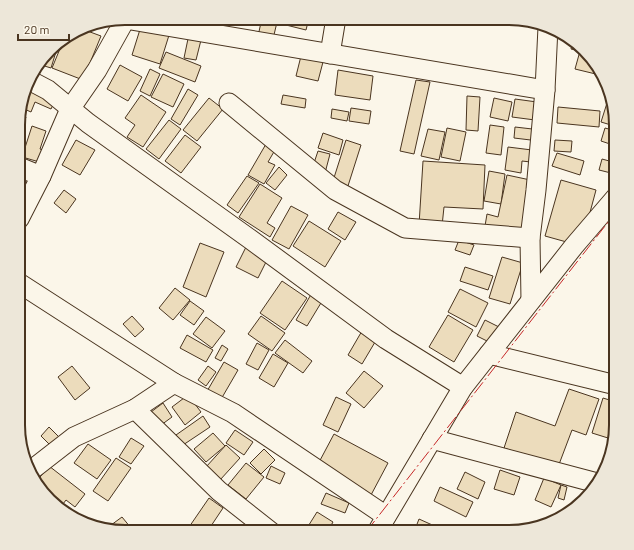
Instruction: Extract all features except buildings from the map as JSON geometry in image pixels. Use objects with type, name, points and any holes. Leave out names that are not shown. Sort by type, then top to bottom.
[{"type":"street","points":[[25,207],[41,176],[70,109],[97,70],[122,25]]},
{"type":"street","points":[[160,25],[545,90]]},
{"type":"street","points":[[330,54],[335,25]]},
{"type":"street","points":[[531,300],[530,238],[545,90],[548,33]]},
{"type":"street","points":[[35,83],[48,90],[70,109],[386,339],[463,387]]},
{"type":"street","points":[[229,103],[335,190],[405,228],[530,238]]},
{"type":"street","points":[[25,169],[41,176]]},
{"type":"street","points":[[25,287],[174,383],[233,413],[382,524],[463,387],[574,246],[609,207]]},
{"type":"street","points":[[489,354],[609,383]]},
{"type":"street","points":[[35,467],[74,437],[135,409],[174,383]]},
{"type":"street","points":[[135,409],[219,491],[262,525]]},
{"type":"street","points":[[432,440],[592,482]]},
{"type":"power","points":[[371,525],[609,221]]}]
